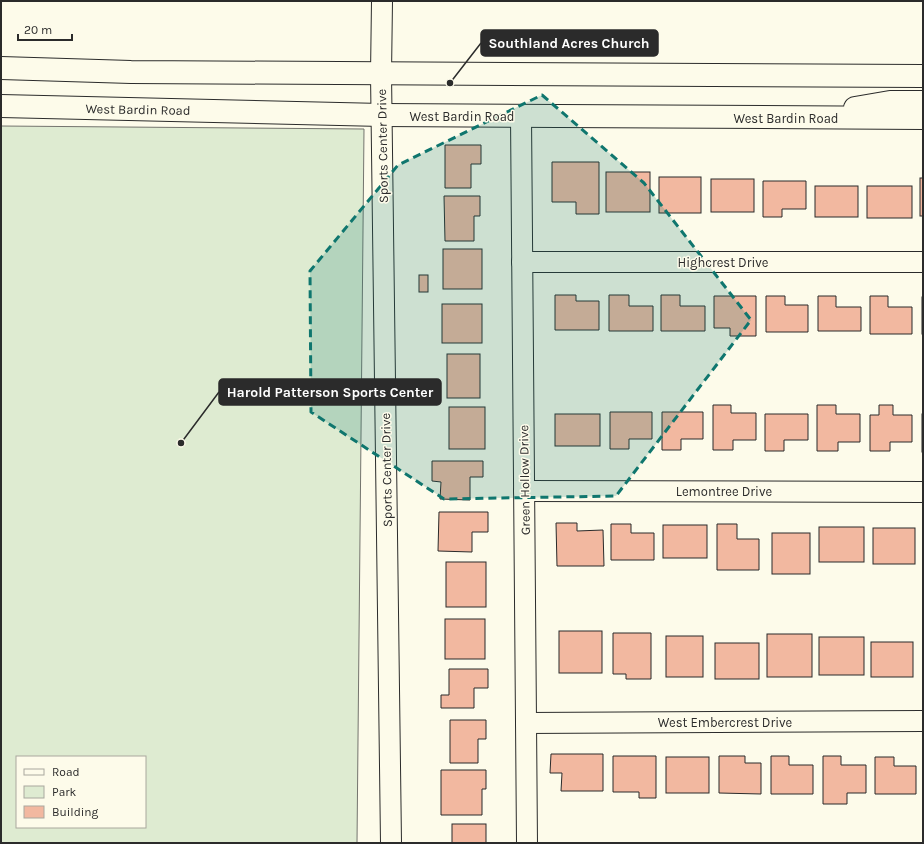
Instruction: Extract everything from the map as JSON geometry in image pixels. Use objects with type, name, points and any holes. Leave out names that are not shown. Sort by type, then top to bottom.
[{"type":"main road","points":[[1,68],[131,72],[923,76]]},
{"type":"main road","points":[[807,118],[890,102],[923,102]]},
{"type":"main road","name":"West Bardin Road","points":[[1,106],[382,115],[923,118]]},
{"type":"street","name":"Sports Center Drive","points":[[382,1],[381,74],[391,843]]},
{"type":"street","name":"Green Hollow Drive","points":[[521,116],[527,843]]},
{"type":"street","name":"Highcrest Drive","points":[[522,262],[923,262]]},
{"type":"street","name":"Lemontree Drive","points":[[524,491],[923,492]]},
{"type":"street","name":"West Embercrest Drive","points":[[526,724],[923,721]]},
{"type":"highlighted area","points":[[542,95],[644,183],[751,320],[616,496],[444,499],[311,412],[310,271],[398,165]]},
{"type":"green space","points":[[1,126],[364,129],[357,843],[1,843]]},
{"type":"building","points":[[445,145],[481,145],[481,164],[471,164],[471,188],[445,188]]},
{"type":"building","points":[[552,162],[599,162],[599,214],[576,214],[576,202],[552,202]]},
{"type":"building","points":[[606,172],[650,172],[650,212],[606,212]]},
{"type":"building","points":[[659,177],[701,177],[701,213],[659,213]]},
{"type":"building","points":[[920,178],[923,178],[923,216],[920,216]]},
{"type":"building","points":[[711,179],[754,179],[754,212],[711,212]]},
{"type":"building","points":[[763,181],[806,181],[806,209],[782,209],[782,217],[763,217]]},
{"type":"building","points":[[815,186],[858,186],[858,217],[815,217]]},
{"type":"building","points":[[867,186],[912,186],[912,218],[867,218]]},
{"type":"building","points":[[444,196],[480,196],[480,216],[474,216],[474,241],[445,241]]},
{"type":"building","points":[[443,249],[482,249],[482,289],[443,289]]},
{"type":"building","points":[[419,275],[428,275],[428,292],[419,292]]},
{"type":"building","points":[[555,295],[576,295],[576,301],[599,301],[599,330],[555,330]]},
{"type":"building","points":[[609,295],[629,295],[629,306],[653,306],[653,331],[609,331]]},
{"type":"building","points":[[661,295],[680,295],[680,306],[705,306],[705,331],[661,331]]},
{"type":"building","points":[[714,296],[756,296],[756,336],[730,336],[730,328],[714,328]]},
{"type":"building","points":[[766,296],[785,296],[785,305],[808,305],[808,332],[766,332]]},
{"type":"building","points":[[818,296],[836,296],[836,307],[861,307],[861,331],[818,331]]},
{"type":"building","points":[[870,296],[888,296],[888,307],[912,307],[912,334],[870,334]]},
{"type":"building","points":[[923,297],[923,334],[922,334]]},
{"type":"building","points":[[442,304],[482,304],[482,343],[442,343]]},
{"type":"building","points":[[447,354],[480,354],[480,398],[447,398]]},
{"type":"building","points":[[713,405],[731,405],[731,413],[756,413],[756,440],[733,440],[733,450],[713,450]]},
{"type":"building","points":[[817,405],[836,405],[836,414],[860,414],[860,442],[838,442],[838,451],[817,451]]},
{"type":"building","points":[[879,405],[893,405],[893,415],[912,415],[912,442],[890,442],[890,451],[870,451],[870,415],[879,415]]},
{"type":"building","points":[[449,407],[485,407],[485,449],[449,449]]},
{"type":"building","points":[[610,412],[652,412],[652,439],[629,439],[629,449],[610,449]]},
{"type":"building","points":[[662,412],[703,412],[703,439],[681,439],[681,450],[662,450]]},
{"type":"building","points":[[555,414],[600,414],[600,446],[555,446]]},
{"type":"building","points":[[765,414],[808,414],[808,440],[784,440],[784,451],[765,451]]},
{"type":"building","points":[[923,414],[923,452],[922,452]]},
{"type":"building","points":[[432,461],[483,461],[483,477],[470,477],[470,500],[440,499],[441,482],[432,481]]},
{"type":"building","points":[[439,512],[488,512],[488,532],[472,532],[472,552],[438,551]]},
{"type":"building","points":[[556,523],[577,523],[577,531],[603,530],[604,566],[557,566]]},
{"type":"building","points":[[611,524],[631,524],[631,533],[654,533],[654,560],[611,560]]},
{"type":"building","points":[[717,524],[737,524],[737,539],[759,539],[759,570],[717,570]]},
{"type":"building","points":[[663,525],[707,525],[707,558],[663,558]]},
{"type":"building","points":[[819,527],[864,527],[864,562],[819,562]]},
{"type":"building","points":[[873,528],[915,528],[915,564],[873,564]]},
{"type":"building","points":[[772,533],[810,533],[810,574],[772,574]]},
{"type":"building","points":[[446,562],[486,562],[486,607],[446,607]]},
{"type":"building","points":[[445,619],[485,619],[485,659],[445,659]]},
{"type":"building","points":[[559,631],[602,631],[602,673],[559,673]]},
{"type":"building","points":[[613,633],[651,633],[651,679],[626,679],[626,674],[613,674]]},
{"type":"building","points":[[767,634],[812,634],[812,677],[767,677]]},
{"type":"building","points":[[666,636],[703,636],[703,677],[666,677]]},
{"type":"building","points":[[819,637],[864,637],[864,675],[819,675]]},
{"type":"building","points":[[871,642],[913,642],[913,677],[871,677]]},
{"type":"building","points":[[715,643],[759,643],[759,679],[715,679]]},
{"type":"building","points":[[449,669],[488,669],[488,688],[474,688],[474,708],[441,708],[441,695],[449,695]]},
{"type":"building","points":[[450,720],[486,720],[486,739],[478,739],[478,763],[450,763]]},
{"type":"building","points":[[551,754],[603,754],[603,791],[561,791],[562,773],[550,773]]},
{"type":"building","points":[[613,756],[656,756],[656,798],[639,798],[639,792],[613,792]]},
{"type":"building","points":[[719,756],[745,756],[745,763],[761,763],[761,794],[719,793]]},
{"type":"building","points":[[771,756],[789,756],[789,765],[813,765],[813,794],[771,794]]},
{"type":"building","points":[[823,756],[841,756],[841,765],[866,765],[866,793],[847,793],[847,804],[823,804]]},
{"type":"building","points":[[666,757],[709,757],[709,793],[666,793]]},
{"type":"building","points":[[875,757],[894,757],[894,766],[916,766],[916,794],[875,794]]},
{"type":"building","points":[[441,770],[486,770],[486,789],[482,789],[482,815],[441,815]]},
{"type":"building","points":[[452,824],[486,824],[486,843],[452,843]]},
{"type":"place","name":"Southland Acres Church","points":[[450,83]]},
{"type":"place","name":"Harold Patterson Sports Center","points":[[181,443]]}]
